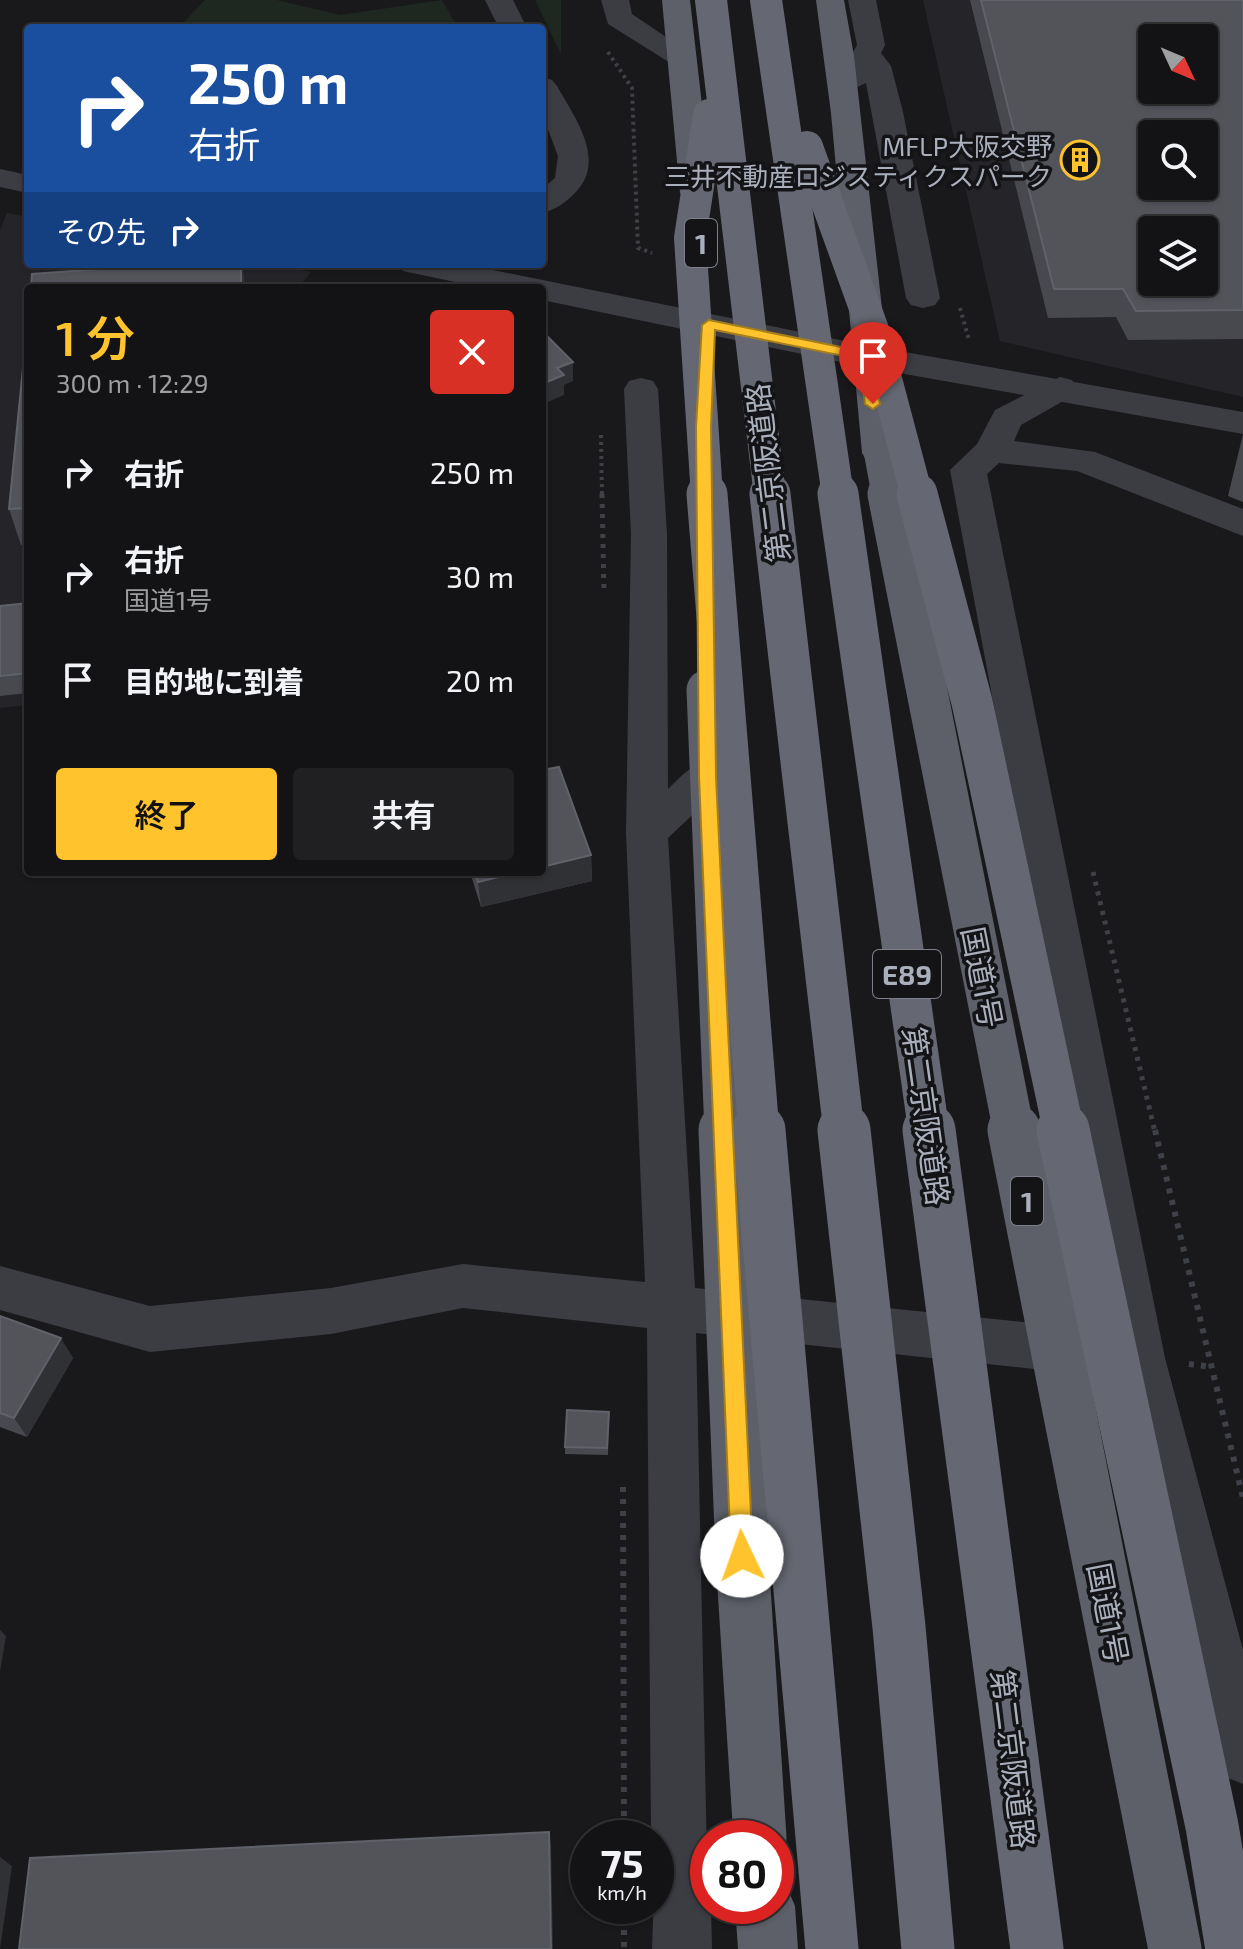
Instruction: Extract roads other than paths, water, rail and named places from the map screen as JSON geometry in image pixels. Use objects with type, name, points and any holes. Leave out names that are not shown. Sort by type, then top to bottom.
[{"type":"highway","name":"1","points":[[676,0],[700,58],[709,325],[703,427],[708,776],[741,1540],[759,1820]]},
{"type":"highway","name":"第二京阪道路","points":[[711,0],[700,58],[874,1394],[928,1949]]},
{"type":"highway","name":"第二京阪道路","points":[[766,0],[909,986],[997,1625],[1037,1949]]},
{"type":"highway","name":"国道1号","points":[[830,0],[846,90],[865,356],[880,453],[1175,1949]]},
{"type":"highway","points":[[774,56],[873,330],[972,702],[1212,1826],[1232,1949]]},
{"type":"highway","points":[[700,58],[690,238],[692,297],[729,790],[832,1949]]},
{"type":"highway","points":[[766,1924],[768,1949]]},
{"type":"street","points":[[499,0],[511,24]]},
{"type":"street","points":[[615,0],[618,18],[700,58]]},
{"type":"street","points":[[846,90],[871,45],[862,0]]},
{"type":"street","points":[[868,55],[876,66],[888,112],[923,298]]},
{"type":"street","points":[[546,95],[575,161],[570,181],[546,201]]},
{"type":"street","points":[[0,178],[24,183]]},
{"type":"street","points":[[468,269],[519,284]]},
{"type":"street","points":[[546,291],[865,356],[1060,388],[1243,423]]},
{"type":"street","points":[[1060,388],[1007,418],[992,451],[968,470],[1140,1358],[1243,1756]]},
{"type":"street","points":[[641,389],[649,534],[647,833],[671,1306],[682,1949]]},
{"type":"street","points":[[992,451],[1082,460],[1243,523]]},
{"type":"street","points":[[647,833],[708,776]]},
{"type":"street","points":[[0,1288],[150,1329],[331,1311],[463,1286],[1140,1358]]},
{"type":"place","name":"MFLP大阪交野 三井不動産ロジスティクスパーク","points":[[1080,160]]}]
